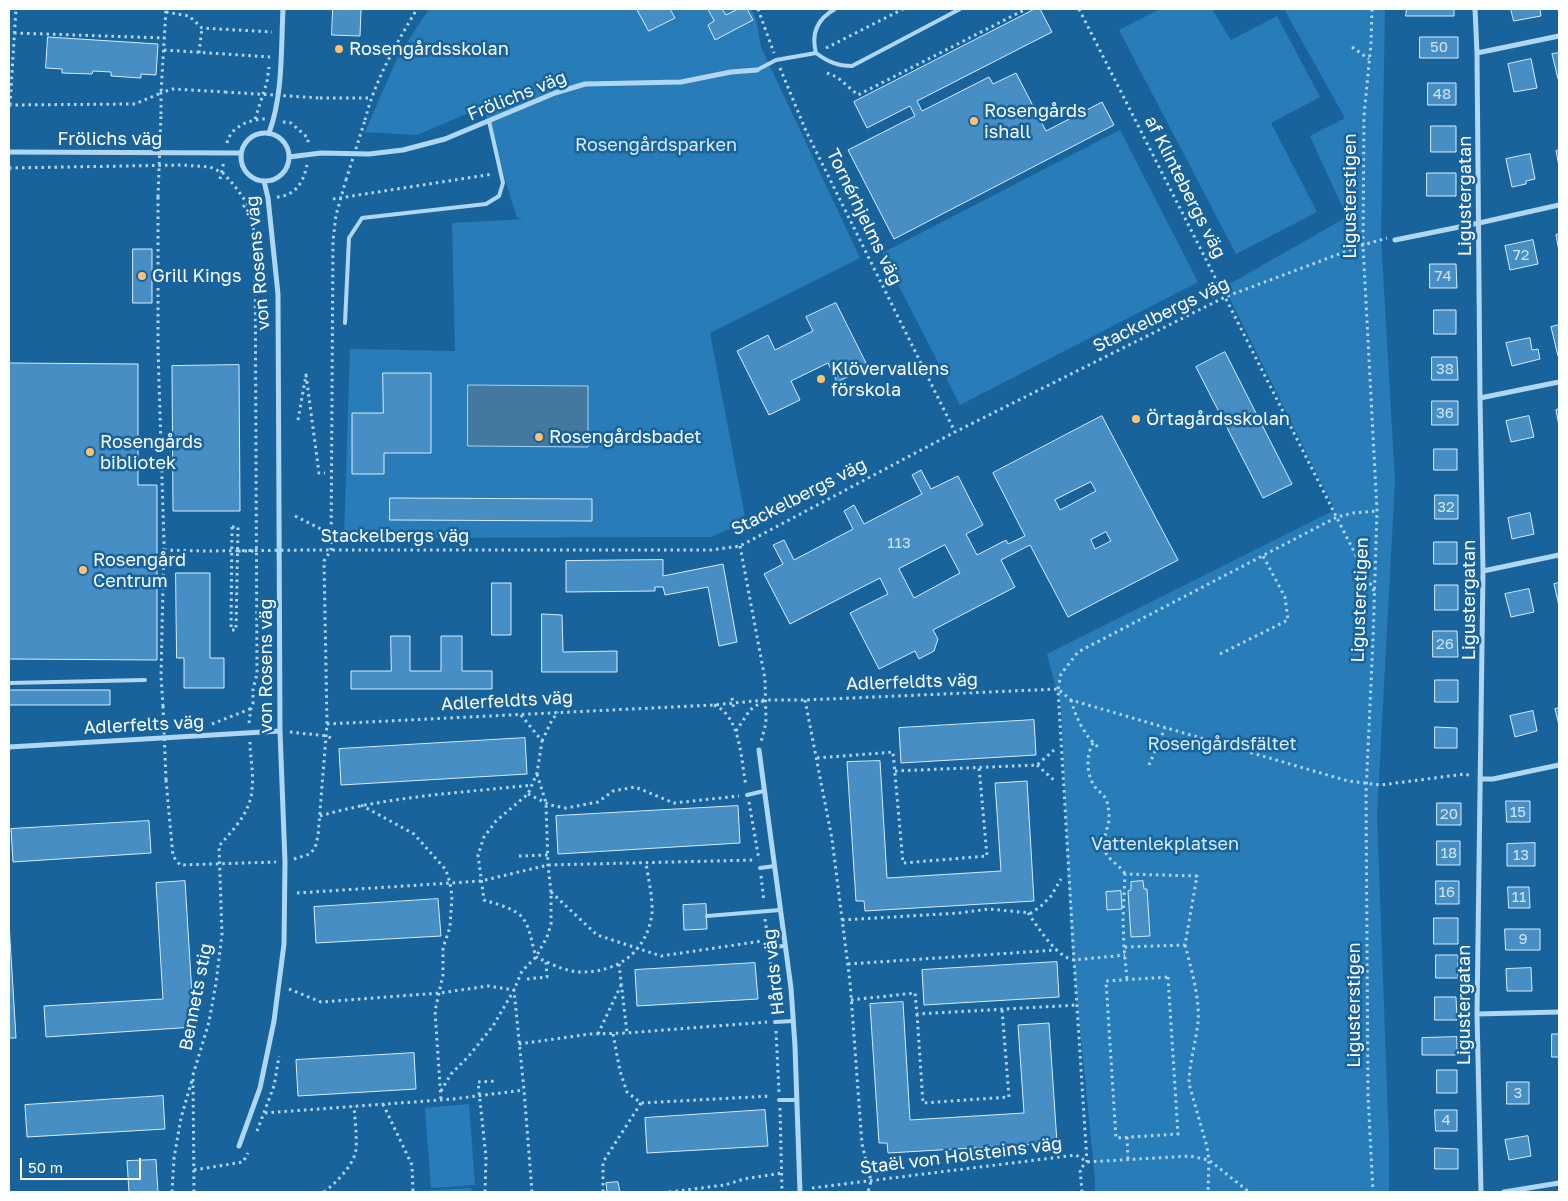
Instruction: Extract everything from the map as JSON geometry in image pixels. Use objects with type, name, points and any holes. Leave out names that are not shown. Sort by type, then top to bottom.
[{"type":"street","points":[[269,133],[274,120],[280,69],[283,9]]},
{"type":"street","name":"Ligustergatan","points":[[1475,9],[1483,571],[1477,1014],[1481,1192]]},
{"type":"street","points":[[1477,53],[1559,36]]},
{"type":"street","name":"Frölichs väg","points":[[289,157],[321,152],[369,154],[403,150],[445,139],[555,93],[585,84],[681,82],[732,72],[757,70]]},
{"type":"street","points":[[269,133],[277,136],[284,142],[288,149],[289,157],[284,172],[278,177],[264,181],[249,175],[241,161],[245,144],[251,137],[269,133]]},
{"type":"street","name":"Frölichs väg","points":[[9,152],[242,153]]},
{"type":"street","name":"von Rosens väg","points":[[239,1146],[260,1088],[274,1021],[284,944],[285,862],[280,731],[278,294],[268,198],[264,181]]},
{"type":"street","points":[[1395,240],[1559,205]]},
{"type":"street","points":[[1480,398],[1559,382]]},
{"type":"street","points":[[1483,571],[1559,555]]},
{"type":"street","name":"Adlerfelts väg","points":[[9,747],[280,731]]},
{"type":"street","name":"Hårds väg","points":[[759,750],[793,1021],[798,1100],[800,1192]]},
{"type":"street","points":[[1480,779],[1559,765]]},
{"type":"street","points":[[1477,1014],[1559,1012]]},
{"type":"street","points":[[1504,1192],[1559,1183]]},
{"type":"lane","points":[[835,9],[822,19],[816,30],[813,42],[816,53],[828,62],[841,66],[852,66],[960,9]]},
{"type":"lane","points":[[757,70],[776,60],[816,53]]},
{"type":"lane","points":[[345,323],[349,238],[362,218],[486,204],[499,196],[503,183],[490,121]]},
{"type":"lane","points":[[9,683],[145,680]]},
{"type":"lane","points":[[747,795],[764,791]]},
{"type":"lane","points":[[760,868],[775,866]]},
{"type":"lane","points":[[707,916],[780,910]]},
{"type":"lane","points":[[769,947],[785,946]]},
{"type":"lane","points":[[775,1022],[793,1021]]},
{"type":"lane","points":[[779,1098],[798,1100]]},
{"type":"path","points":[[16,9],[9,105],[135,104],[172,89],[320,98],[370,98]]},
{"type":"path","points":[[272,32],[202,28],[189,16],[166,11],[158,197],[158,349],[164,550],[161,676],[172,856],[180,865],[285,862],[303,858],[315,848],[320,816],[327,736],[324,561],[331,550],[333,241],[336,214],[370,98],[387,62],[417,9]]},
{"type":"path","name":"Tornérhjelms väg","points":[[758,9],[776,60],[806,131],[956,432]]},
{"type":"path","points":[[816,53],[904,9]]},
{"type":"path","points":[[824,71],[837,77],[858,95],[1026,9]]},
{"type":"path","name":"af Klintebergs väg","points":[[1078,9],[1375,593]]},
{"type":"path","name":"Ligusterstigen","points":[[1372,9],[1364,116],[1362,245],[1377,511],[1366,784],[1368,1096],[1373,1192]]},
{"type":"path","points":[[271,40],[273,24]]},
{"type":"path","points":[[199,53],[202,28]]},
{"type":"path","points":[[14,33],[165,38]]},
{"type":"path","points":[[1352,47],[1369,59]]},
{"type":"path","points":[[255,119],[267,82],[270,49]]},
{"type":"path","points":[[164,50],[270,57]]},
{"type":"path","points":[[780,69],[785,67]]},
{"type":"path","points":[[220,179],[223,173],[228,136],[238,127],[255,119],[290,123],[308,138],[309,154],[304,178],[295,192],[247,203],[243,206]]},
{"type":"path","points":[[9,168],[182,165],[210,167],[223,173],[247,203]]},
{"type":"path","points":[[333,199],[501,173]]},
{"type":"path","name":"Bennets stig","points":[[172,1192],[174,1158],[181,1118],[209,1022],[216,983],[222,934],[219,846],[235,828],[247,808],[252,790],[250,708],[253,704],[253,689],[257,674],[255,236],[247,203]]},
{"type":"path","name":"Stackelbergs väg","points":[[164,550],[711,550],[740,546],[956,432],[1225,297],[1362,245],[1387,238],[1395,240]]},
{"type":"path","points":[[298,420],[306,375],[319,473],[325,473]]},
{"type":"path","points":[[1082,1192],[1080,1169],[1087,1162],[1058,689],[1061,674],[1078,652],[1337,517],[1353,513],[1377,511]]},
{"type":"path","points":[[295,516],[325,531]]},
{"type":"path","points":[[232,527],[238,528],[236,630],[231,630],[232,550],[232,527]]},
{"type":"path","points":[[740,546],[765,679],[766,723],[759,750]]},
{"type":"path","points":[[238,551],[256,551]]},
{"type":"path","points":[[1220,654],[1288,620],[1285,597],[1263,556]]},
{"type":"path","points":[[1058,689],[1072,700],[1348,781],[1381,785],[1466,774],[1480,779]]},
{"type":"path","name":"Adlerfeldts väg","points":[[327,724],[521,715],[732,701],[805,700],[1058,689]]},
{"type":"path","points":[[736,731],[750,710],[765,700]]},
{"type":"path","points":[[805,700],[832,839],[848,964],[862,1144],[871,1180],[868,1192]]},
{"type":"path","points":[[1072,700],[1076,716],[1086,735],[1098,747]]},
{"type":"path","points":[[732,701],[734,711]]},
{"type":"path","points":[[192,736],[220,720],[250,708]]},
{"type":"path","points":[[558,712],[542,741],[537,774],[528,794],[496,822],[484,837],[478,855],[484,900],[508,908],[522,916],[536,957],[557,967],[578,972],[598,970],[620,964],[638,950],[648,930],[652,911],[646,863]]},
{"type":"path","points":[[521,715],[542,741]]},
{"type":"path","points":[[1149,765],[1165,728]]},
{"type":"path","points":[[280,731],[327,736],[334,739]]},
{"type":"path","points":[[1093,743],[1088,751],[1092,781],[1106,798],[1109,817],[1104,836],[1105,850],[1109,858],[1122,868],[1125,874],[1123,920],[1127,980]]},
{"type":"path","points":[[895,772],[1038,765],[1054,750]]},
{"type":"path","points":[[817,758],[893,752],[903,863],[987,856],[979,767]]},
{"type":"path","points":[[1038,765],[1056,782]]},
{"type":"path","points":[[441,1091],[450,1074],[468,1057],[493,1026],[514,990],[522,971],[536,957],[547,937],[550,924],[551,892],[546,803],[537,774]]},
{"type":"path","points":[[320,816],[361,805],[532,786]]},
{"type":"path","points":[[528,794],[546,803],[566,808],[598,802],[613,791],[635,787],[674,802],[747,795]]},
{"type":"path","points":[[361,805],[414,834],[446,870],[450,883],[452,896],[450,927],[444,948],[443,975],[435,1011],[441,1100]]},
{"type":"path","points":[[519,856],[548,855]]},
{"type":"path","points":[[297,893],[481,880],[548,865],[758,860]]},
{"type":"path","points":[[1125,874],[1197,876],[1186,945],[1198,1020],[1189,1073],[1189,1084],[1207,1147],[1209,1160],[1208,1192]]},
{"type":"path","points":[[842,920],[959,913],[989,909],[1028,913],[1041,906],[1051,896],[1062,879]]},
{"type":"path","points":[[551,892],[597,935],[661,956],[768,940]]},
{"type":"path","points":[[1028,913],[1042,933],[1066,959],[1074,960],[1125,955]]},
{"type":"path","points":[[1124,947],[1186,945]]},
{"type":"path","points":[[848,964],[1057,950]]},
{"type":"path","points":[[527,979],[547,977],[546,962]]},
{"type":"path","points":[[620,964],[627,1033]]},
{"type":"path","points":[[1168,977],[1178,1134],[1116,1138],[1106,981],[1127,980],[1168,977]]},
{"type":"path","points":[[598,1034],[622,985]]},
{"type":"path","points":[[289,989],[321,1002],[488,986],[514,990]]},
{"type":"path","points":[[514,990],[532,1192]]},
{"type":"path","points":[[851,1000],[915,993],[923,1103],[1009,1097],[1002,1009]]},
{"type":"path","points":[[917,1014],[1077,1006]]},
{"type":"path","points":[[519,1044],[598,1034],[775,1022]]},
{"type":"path","points":[[613,1034],[620,1071],[627,1092],[641,1103],[779,1098]]},
{"type":"path","name":"Bennets stig","points":[[193,1075],[194,1192]]},
{"type":"path","points":[[485,1192],[486,1157],[478,1082],[497,1081]]},
{"type":"path","points":[[265,1113],[441,1100],[524,1090]]},
{"type":"path","points":[[604,1192],[603,1162],[641,1103]]},
{"type":"path","points":[[383,1104],[412,1165],[413,1192]]},
{"type":"path","points":[[324,1192],[336,1183],[354,1159],[356,1151],[354,1106]]},
{"type":"path","points":[[1127,1137],[1128,1160]]},
{"type":"path","name":"Staël von Holsteins väg","points":[[812,1188],[1076,1155],[1087,1162],[1190,1156],[1209,1160]]},
{"type":"path","points":[[1209,1160],[1249,1192]]},
{"type":"path","points":[[669,1192],[725,1185],[750,1178],[782,1173]]},
{"type":"green space","name":"Rosengårdsparken","points":[[429,9],[751,9],[756,19],[761,47],[860,258],[710,333],[746,522],[711,537],[344,538],[350,349],[455,351],[452,223],[524,219],[517,218],[483,107],[417,135],[365,132],[398,56]]},
{"type":"green space","points":[[1160,9],[1212,9],[1231,40],[1277,16],[1320,97],[1271,123],[1317,212],[1236,254],[1119,30]]},
{"type":"green space","name":"Rosengårdsfältet","points":[[1284,9],[1385,9],[1381,238],[1395,481],[1377,815],[1389,1144],[1389,1192],[1095,1192],[1071,940],[1061,706],[1047,654],[1335,510],[1224,287],[1347,217],[1310,136],[1345,118]]},
{"type":"green space","points":[[1120,130],[1198,282],[960,405],[882,253]]},
{"type":"green space","points":[[469,1104],[475,1185],[431,1188],[425,1108]]},
{"type":"green space","points":[[471,1188],[472,1192],[400,1192]]},
{"type":"shaded area","points":[[468,385],[588,386],[588,447],[468,446]]},
{"type":"building","points":[[333,9],[361,9],[360,36],[332,35]]},
{"type":"building","points":[[637,9],[670,9],[675,18],[649,31]]},
{"type":"building","points":[[708,9],[722,9],[726,15],[738,9],[747,9],[753,20],[715,40],[708,25],[714,21]]},
{"type":"building","name":"Rosengårds ishall","points":[[1035,9],[1040,9],[1052,32],[917,101],[922,111],[989,77],[993,84],[1016,73],[1046,131],[1102,102],[1114,125],[894,239],[848,150],[915,116],[910,106],[867,128],[854,102]]},
{"type":"building","points":[[1407,9],[1454,9],[1454,16],[1406,16]]},
{"type":"building","points":[[1511,9],[1540,9],[1541,16],[1514,21]]},
{"type":"building","points":[[48,37],[158,44],[156,75],[141,74],[141,78],[111,76],[111,72],[93,71],[92,74],[62,73],[62,69],[46,68]]},
{"type":"building","points":[[1420,37],[1458,37],[1458,58],[1420,58]]},
{"type":"building","points":[[1559,53],[1559,78],[1558,79],[1552,54]]},
{"type":"building","points":[[1531,59],[1537,88],[1514,92],[1508,64]]},
{"type":"building","points":[[1428,83],[1456,83],[1456,105],[1428,105]]},
{"type":"building","points":[[1431,126],[1456,126],[1456,152],[1431,152]]},
{"type":"building","points":[[1559,150],[1559,166],[1556,151]]},
{"type":"building","points":[[1530,154],[1535,179],[1526,181],[1526,184],[1512,187],[1506,159]]},
{"type":"building","points":[[1427,173],[1456,173],[1456,196],[1427,196]]},
{"type":"building","points":[[1559,234],[1559,251],[1556,235]]},
{"type":"building","points":[[1533,240],[1538,264],[1510,270],[1505,246]]},
{"type":"building","name":"Grill Kings","points":[[133,249],[152,249],[152,303],[133,303]]},
{"type":"building","points":[[1430,264],[1456,264],[1457,288],[1430,288]]},
{"type":"building","points":[[836,303],[868,367],[837,382],[828,363],[791,381],[800,400],[769,415],[737,351],[768,335],[775,350],[813,331],[806,317]]},
{"type":"building","points":[[1434,310],[1456,310],[1456,334],[1434,334]]},
{"type":"building","points":[[1559,325],[1559,355],[1558,356],[1551,327]]},
{"type":"building","points":[[1530,338],[1532,350],[1538,349],[1540,359],[1512,366],[1506,343]]},
{"type":"building","points":[[1225,352],[1292,484],[1263,498],[1196,367]]},
{"type":"building","points":[[1432,357],[1457,357],[1458,380],[1432,380]]},
{"type":"building","name":"Rosengård Centrum","points":[[9,363],[138,364],[138,485],[157,485],[157,660],[9,659]]},
{"type":"building","points":[[239,365],[240,511],[173,511],[172,366]]},
{"type":"building","points":[[383,373],[431,373],[431,453],[384,453],[384,474],[352,474],[352,413],[383,413]]},
{"type":"building","points":[[1432,401],[1458,401],[1458,425],[1432,425]]},
{"type":"building","points":[[1559,409],[1559,426],[1556,410]]},
{"type":"building","points":[[1102,416],[1178,560],[1068,617],[1030,545],[1001,560],[1015,587],[933,630],[938,639],[934,651],[919,659],[915,651],[879,669],[850,613],[888,594],[880,578],[790,624],[764,574],[783,564],[773,545],[784,540],[794,560],[853,529],[844,511],[854,505],[864,524],[922,494],[912,475],[921,470],[931,489],[958,476],[983,525],[966,534],[977,555],[1006,540],[1008,544],[1025,536],[993,473]],"holes":[[[1091,482],[1096,491],[1060,510],[1055,500]],[[1106,532],[1111,541],[1095,549],[1091,540]],[[945,545],[960,573],[914,598],[899,569]]]},
{"type":"building","points":[[1529,416],[1534,437],[1511,442],[1506,421]]},
{"type":"building","points":[[1434,449],[1457,449],[1457,470],[1434,470]]},
{"type":"building","points":[[1435,495],[1458,495],[1458,519],[1435,519]]},
{"type":"building","points":[[390,498],[592,499],[592,521],[390,520]]},
{"type":"building","points":[[1530,513],[1534,534],[1512,539],[1508,518]]},
{"type":"building","points":[[1434,542],[1457,542],[1457,564],[1434,564]]},
{"type":"building","points":[[663,560],[663,576],[723,564],[737,642],[719,646],[708,587],[665,595],[663,587],[655,587],[655,591],[566,592],[566,561]]},
{"type":"building","points":[[176,573],[210,573],[210,658],[224,658],[224,688],[184,688],[184,658],[177,658]]},
{"type":"building","points":[[492,583],[511,583],[511,635],[492,635]]},
{"type":"building","points":[[1559,583],[1559,606],[1554,584]]},
{"type":"building","points":[[1435,585],[1458,585],[1458,610],[1435,610]]},
{"type":"building","points":[[1529,589],[1534,612],[1511,617],[1505,594]]},
{"type":"building","points":[[542,614],[562,615],[563,652],[617,651],[617,672],[542,672]]},
{"type":"building","points":[[1433,631],[1457,631],[1458,657],[1433,657]]},
{"type":"building","points":[[391,636],[410,636],[410,671],[441,671],[441,636],[462,636],[462,671],[492,671],[492,689],[351,689],[351,671],[391,671]]},
{"type":"building","points":[[1435,680],[1458,680],[1458,702],[1435,702]]},
{"type":"building","points":[[9,690],[110,690],[110,705],[9,705]]},
{"type":"building","points":[[1559,708],[1559,725],[1555,709]]},
{"type":"building","points":[[1533,711],[1537,731],[1515,737],[1510,716]]},
{"type":"building","points":[[1034,720],[1036,755],[901,763],[899,728]]},
{"type":"building","points":[[1435,727],[1457,728],[1457,748],[1435,748]]},
{"type":"building","points":[[525,738],[527,774],[341,785],[339,749]]},
{"type":"building","points":[[880,761],[887,878],[1001,871],[995,783],[1027,781],[1034,901],[865,911],[864,901],[856,901],[847,762]]},
{"type":"building","points":[[1506,801],[1530,801],[1530,822],[1507,822]]},
{"type":"building","points":[[1437,803],[1461,803],[1461,825],[1437,825]]},
{"type":"building","points":[[738,806],[740,843],[558,854],[556,816]]},
{"type":"building","points":[[149,821],[151,853],[13,862],[11,829]]},
{"type":"building","points":[[1437,841],[1460,841],[1460,865],[1437,865]]},
{"type":"building","points":[[1535,843],[1535,866],[1507,866],[1507,844]]},
{"type":"building","points":[[185,881],[194,1027],[46,1037],[44,1006],[163,999],[156,883]]},
{"type":"building","points":[[1143,881],[1144,889],[1147,889],[1150,936],[1131,937],[1128,891],[1131,890],[1131,882]]},
{"type":"building","points":[[1436,881],[1459,881],[1459,904],[1436,904]]},
{"type":"building","points":[[1508,887],[1529,887],[1530,908],[1509,908]]},
{"type":"building","points":[[1121,891],[1122,909],[1107,910],[1106,892]]},
{"type":"building","points":[[438,899],[441,936],[316,943],[314,907]]},
{"type":"building","points":[[706,904],[707,929],[684,930],[683,905]]},
{"type":"building","points":[[1434,918],[1458,918],[1458,944],[1434,944]]},
{"type":"building","points":[[9,923],[16,1038],[9,1038]]},
{"type":"building","points":[[1505,929],[1540,929],[1540,950],[1506,950]]},
{"type":"building","points":[[1436,955],[1458,955],[1458,978],[1436,978]]},
{"type":"building","points":[[1057,962],[1059,997],[924,1005],[922,970]]},
{"type":"building","points":[[755,963],[758,999],[637,1006],[635,970]]},
{"type":"building","points":[[1531,968],[1532,991],[1507,991],[1506,969]]},
{"type":"building","points":[[1435,997],[1456,997],[1457,1020],[1435,1020]]},
{"type":"building","points":[[903,1002],[910,1120],[1024,1113],[1018,1025],[1049,1023],[1057,1143],[888,1153],[887,1143],[879,1143],[870,1004]]},
{"type":"building","points":[[1552,1034],[1559,1034],[1559,1057],[1552,1057]]},
{"type":"building","points":[[1457,1037],[1457,1055],[1422,1055],[1422,1038]]},
{"type":"building","points":[[414,1053],[416,1089],[298,1096],[296,1060]]},
{"type":"building","points":[[1437,1070],[1457,1070],[1457,1093],[1437,1093]]},
{"type":"building","points":[[1507,1082],[1529,1082],[1529,1104],[1507,1104]]},
{"type":"building","points":[[163,1096],[165,1129],[27,1137],[25,1105]]},
{"type":"building","points":[[765,1110],[768,1146],[647,1153],[645,1118]]},
{"type":"building","points":[[1435,1110],[1457,1110],[1457,1131],[1436,1131]]},
{"type":"building","points":[[1528,1136],[1531,1156],[1509,1160],[1505,1140]]},
{"type":"building","points":[[1435,1148],[1458,1149],[1458,1169],[1435,1169]]},
{"type":"building","points":[[156,1160],[158,1192],[129,1192],[127,1161]]},
{"type":"building","points":[[618,1182],[620,1192],[607,1192],[606,1183]]},
{"type":"place","name":"Rosengårdsskolan","points":[[339,49]]},
{"type":"place","name":"Rosengårds ishall","points":[[974,121]]},
{"type":"place","name":"Grill Kings","points":[[142,276]]},
{"type":"place","name":"Klövervallens förskola","points":[[821,379]]},
{"type":"place","name":"Örtagårdsskolan","points":[[1136,419]]},
{"type":"place","name":"Rosengårdsbadet","points":[[539,437]]},
{"type":"place","name":"Rosengårds bibliotek","points":[[90,452]]},
{"type":"place","name":"Rosengård Centrum","points":[[83,570]]},
{"type":"park label","name":"Vattenlekplatsen","points":[[1165,844]]}]
